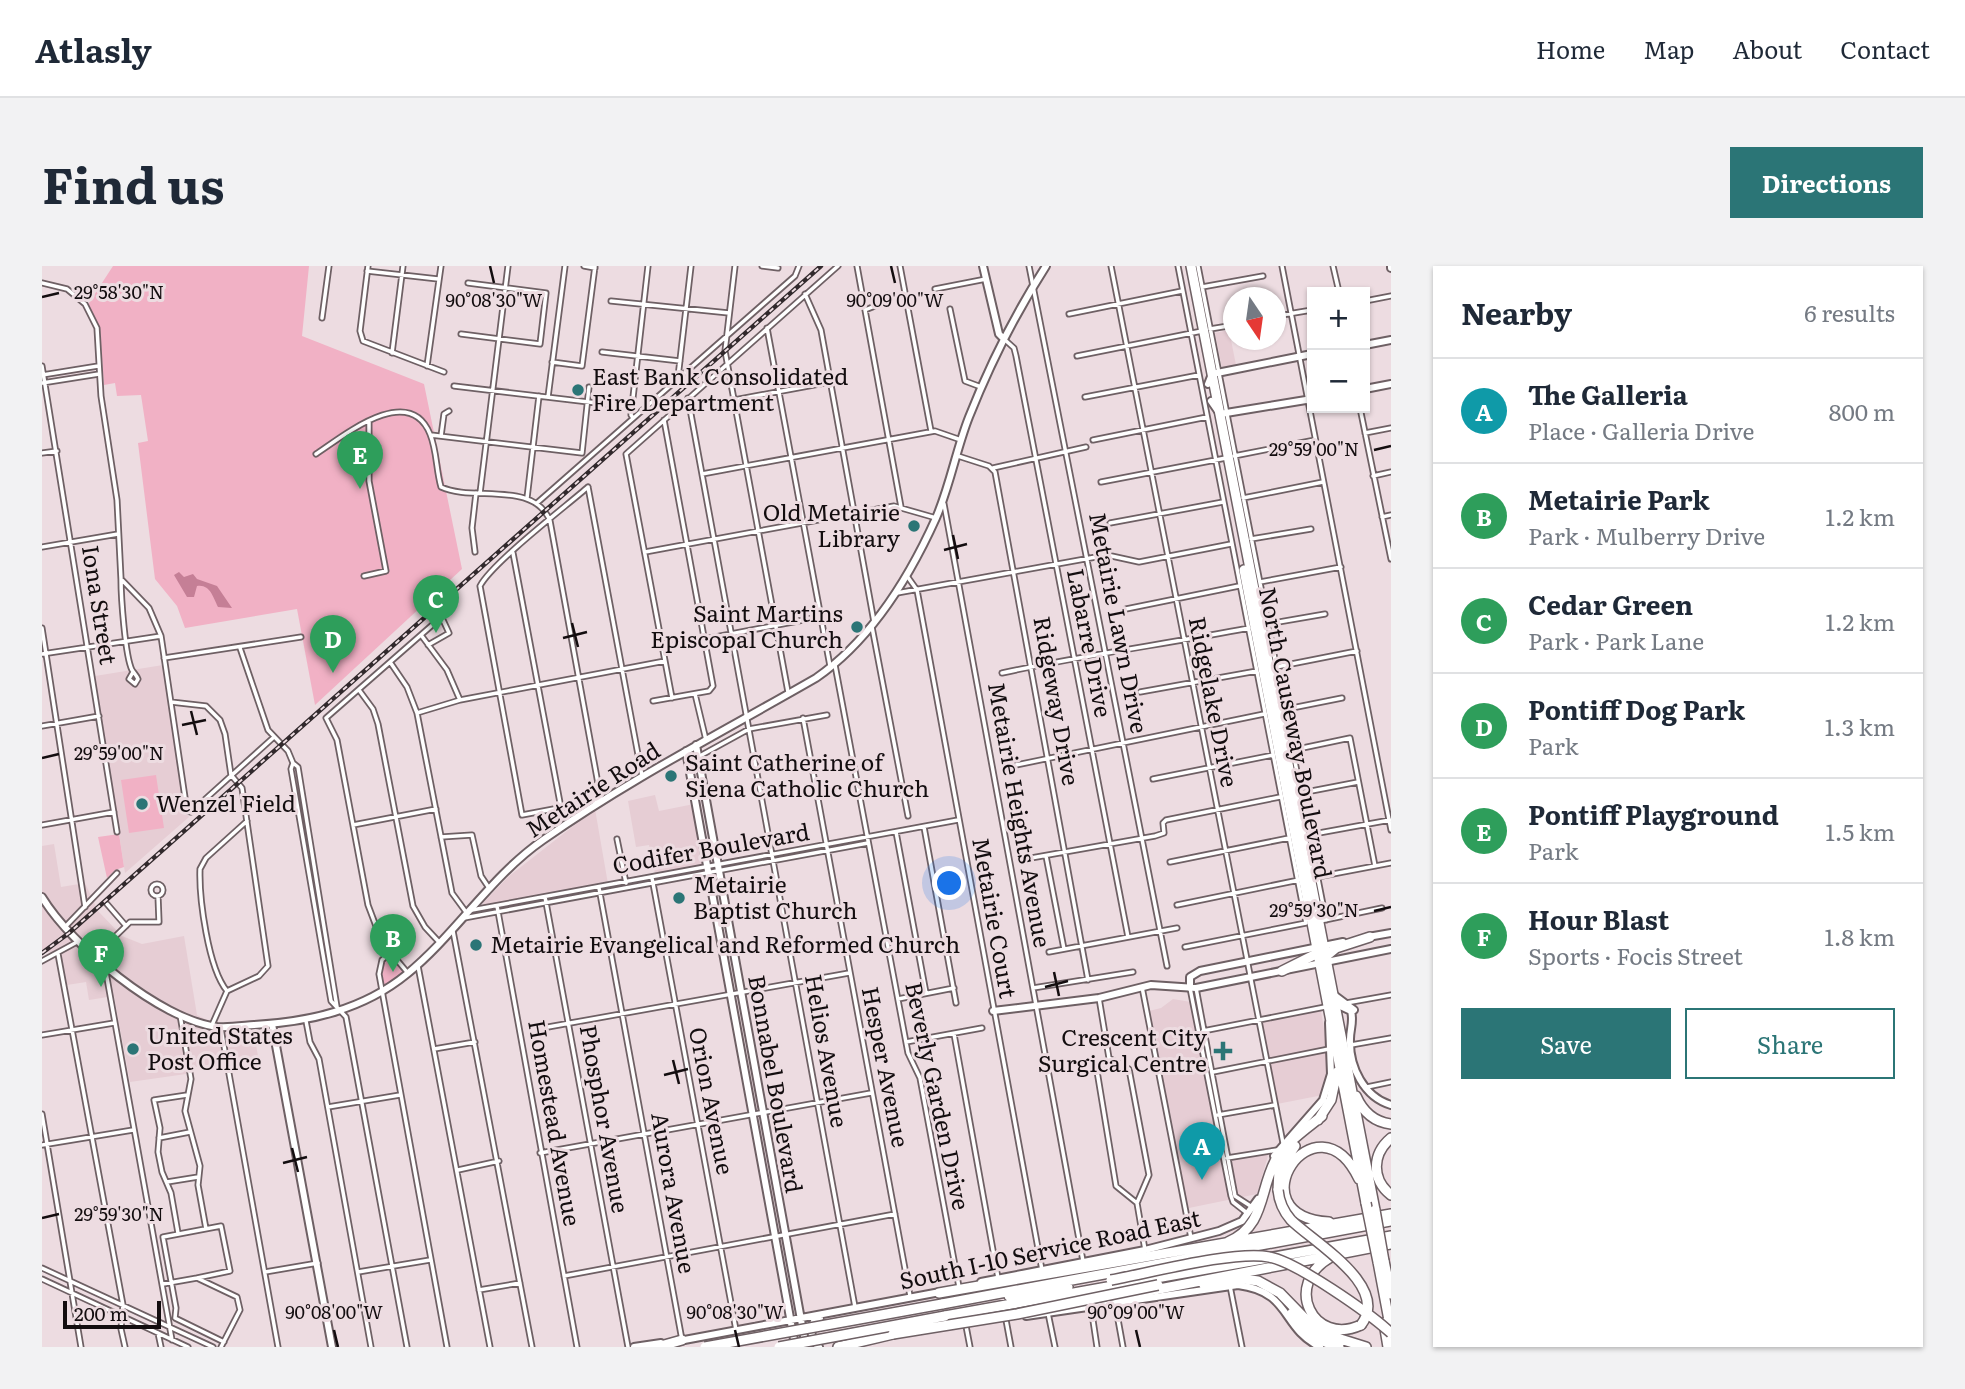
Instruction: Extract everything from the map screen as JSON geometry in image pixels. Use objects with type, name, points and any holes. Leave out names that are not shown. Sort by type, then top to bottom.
[{"type":"highway","name":"North Causeway Boulevard","points":[[1192,267],[1201,331],[1223,414],[1225,458]]},
{"type":"highway","name":"North Causeway Boulevard","points":[[1213,377],[1211,401],[1225,458],[1322,954],[1337,1008],[1350,1077],[1363,1187],[1391,1294]]},
{"type":"highway","name":"North Causeway Boulevard","points":[[1307,879],[1323,920],[1321,974],[1330,999],[1337,1008],[1337,1056],[1387,1280],[1388,1347]]},
{"type":"highway","points":[[1279,972],[1336,948],[1375,936]]},
{"type":"highway","points":[[1337,1056],[1337,1083],[1322,1115],[1283,1160],[1277,1180],[1278,1191],[1291,1219],[1370,1279],[1376,1304],[1371,1316],[1351,1330],[1332,1331],[1319,1324],[1308,1310],[1306,1288],[1313,1272],[1339,1253]]},
{"type":"highway","points":[[1350,1077],[1362,1108],[1374,1119],[1391,1124]]},
{"type":"highway","points":[[1213,1246],[1237,1238],[1248,1230],[1261,1210],[1276,1160],[1322,1115]]},
{"type":"highway","points":[[1390,1138],[1377,1155],[1376,1165],[1382,1186],[1391,1195]]},
{"type":"highway","points":[[1352,1221],[1313,1220],[1295,1209],[1284,1188],[1284,1175],[1296,1156],[1311,1149],[1331,1151],[1349,1161],[1363,1187]]},
{"type":"highway","points":[[939,1293],[1391,1214]]},
{"type":"highway","points":[[705,1347],[1391,1221]]},
{"type":"highway","points":[[779,1347],[1391,1236]]},
{"type":"highway","points":[[981,1309],[996,1312],[1058,1307],[1391,1244]]},
{"type":"highway","points":[[942,1304],[1111,1280],[1239,1256],[1270,1257],[1295,1267],[1389,1329]]},
{"type":"highway","points":[[840,1347],[893,1334],[1163,1287],[1239,1268],[1249,1263]]},
{"type":"highway","points":[[942,1304],[1071,1271]]},
{"type":"highway","points":[[1231,1283],[1254,1279],[1274,1288],[1306,1321],[1329,1338],[1366,1347]]},
{"type":"highway","points":[[1163,1287],[1249,1282],[1267,1288],[1282,1299],[1307,1332],[1339,1347]]},
{"type":"highway","points":[[657,1347],[682,1340]]},
{"type":"main road","points":[[983,266],[999,334],[1004,339]]},
{"type":"main road","name":"Metairie Road","points":[[42,897],[64,929],[105,967],[179,1013],[221,1027],[306,1021],[382,989],[409,973],[540,842],[601,800],[789,694],[833,666],[873,623],[906,575],[936,518],[981,387],[1004,339],[1046,266]]},
{"type":"main road","points":[[1370,344],[1391,340]]},
{"type":"main road","points":[[1213,377],[1307,355]]},
{"type":"main road","points":[[1370,388],[1391,384]]},
{"type":"main road","points":[[1211,401],[1223,414],[1307,400]]},
{"type":"main road","name":"Bonnabel Boulevard","points":[[696,746],[806,1347]]},
{"type":"main road","name":"Bonnabel Boulevard","points":[[686,751],[795,1347]]},
{"type":"main road","points":[[1375,936],[1391,933]]},
{"type":"main road","points":[[1354,956],[1387,946],[1388,939],[1375,936]]},
{"type":"main road","points":[[1193,988],[1193,974],[1263,959],[1322,954],[1354,956],[1391,949]]},
{"type":"main road","points":[[1263,959],[1259,965],[1262,971],[1279,972]]},
{"type":"main road","points":[[993,1011],[1098,998],[1142,987],[1163,985],[1193,988],[1279,972]]},
{"type":"main road","points":[[1252,1211],[1277,1150],[1315,1113],[1323,1100],[1331,1074],[1329,1049],[1337,1008],[1351,1012],[1353,1018],[1351,1045],[1357,1074],[1365,1088],[1378,1100],[1391,1105]]},
{"type":"main road","points":[[272,1024],[332,1347]]},
{"type":"main road","name":"South I-10 Service Road East","points":[[634,1347],[856,1309],[1145,1250],[1234,1227],[1252,1211]]},
{"type":"main road","points":[[840,1347],[1231,1283],[1257,1287],[1272,1296],[1304,1337],[1320,1347]]},
{"type":"main road","points":[[819,1347],[813,1342],[810,1328],[814,1319],[856,1309]]},
{"type":"main road","points":[[770,1324],[782,1326],[787,1347]]},
{"type":"street","points":[[322,318],[329,266]]},
{"type":"street","points":[[392,353],[403,266]]},
{"type":"street","points":[[428,366],[441,266]]},
{"type":"street","points":[[475,552],[472,528],[487,442],[508,266]]},
{"type":"street","points":[[548,397],[565,266]]},
{"type":"street","points":[[552,362],[582,366],[595,267],[584,266]]},
{"type":"street","points":[[633,418],[631,407],[648,266]]},
{"type":"street","points":[[678,379],[691,266]]},
{"type":"street","points":[[735,266],[727,336],[727,362],[789,694]]},
{"type":"street","points":[[762,266],[778,268]]},
{"type":"street","points":[[673,698],[626,454],[838,266]]},
{"type":"street","points":[[856,266],[899,506]]},
{"type":"street","points":[[900,266],[931,431]]},
{"type":"street","name":"Metairie Lawn Drive","points":[[1029,266],[1167,966]]},
{"type":"street","name":"Ridgelake Drive","points":[[1111,266],[1174,599],[1248,962],[1248,977],[1283,1143]]},
{"type":"street","name":"North Causeway Boulevard","points":[[1178,266],[1182,291],[1201,331],[1213,377]]},
{"type":"street","points":[[1282,266],[1307,387]]},
{"type":"street","points":[[1333,266],[1338,287]]},
{"type":"street","name":"North Causeway Boulevard","points":[[1192,267],[1202,287],[1199,375],[1207,417],[1243,498],[1251,540],[1249,628],[1257,671],[1293,750],[1301,793],[1299,836],[1307,879],[1306,923],[1242,936]]},
{"type":"street","points":[[439,279],[368,268],[361,337],[366,343],[444,372]]},
{"type":"street","points":[[537,503],[727,336],[799,268]]},
{"type":"street","points":[[1202,287],[1263,276]]},
{"type":"street","points":[[935,289],[986,279]]},
{"type":"street","points":[[42,283],[67,289],[85,304],[97,328],[98,366],[117,500],[121,601],[133,672]]},
{"type":"street","points":[[461,334],[540,344],[546,293],[468,283]]},
{"type":"street","points":[[1069,314],[1182,291]]},
{"type":"street","points":[[806,294],[820,325],[908,816]]},
{"type":"street","points":[[865,310],[905,294]]},
{"type":"street","points":[[1370,300],[1391,296]]},
{"type":"street","points":[[611,301],[729,313]]},
{"type":"street","points":[[950,309],[964,378],[966,382],[981,387]]},
{"type":"street","points":[[1286,315],[1307,311]]},
{"type":"street","points":[[1077,356],[1223,327]]},
{"type":"street","name":"Beverly Garden Drive","points":[[767,328],[820,617],[833,666],[906,1042],[920,1078],[959,1287]]},
{"type":"street","name":"Labarre Drive","points":[[1004,339],[1014,348],[1017,356],[1128,937]]},
{"type":"street","points":[[602,352],[680,361]]},
{"type":"street","name":"Iona Street","points":[[42,366],[117,832]]},
{"type":"street","points":[[44,375],[98,366]]},
{"type":"street","points":[[45,382],[99,374]]},
{"type":"street","points":[[1085,397],[1199,375]]},
{"type":"street","points":[[734,400],[830,382]]},
{"type":"street","points":[[454,386],[631,407]]},
{"type":"street","points":[[586,460],[582,453],[589,387]]},
{"type":"street","points":[[527,498],[539,396]]},
{"type":"street","name":"Helios Avenue","points":[[688,398],[856,1309]]},
{"type":"street","points":[[441,436],[444,414],[449,411]]},
{"type":"street","points":[[316,454],[384,414],[407,413],[419,419],[431,435],[440,486],[444,489],[527,498],[537,503],[550,521],[601,800],[522,815],[480,586],[513,553],[550,521],[588,487],[642,776]]},
{"type":"street","points":[[1312,413],[1391,830]]},
{"type":"street","points":[[1361,413],[1391,559]]},
{"type":"street","points":[[1093,440],[1207,417]]},
{"type":"street","points":[[653,701],[695,694],[712,688],[664,420]]},
{"type":"street","points":[[364,576],[386,572],[369,481],[369,422]]},
{"type":"street","points":[[1366,433],[1391,428]]},
{"type":"street","points":[[702,474],[931,431],[961,440]]},
{"type":"street","points":[[431,435],[582,453]]},
{"type":"street","points":[[1101,482],[1316,440]]},
{"type":"street","points":[[956,456],[993,468],[1086,447]]},
{"type":"street","points":[[42,453],[57,451]]},
{"type":"street","name":"North Causeway Boulevard","points":[[1225,458],[1223,502],[1231,544],[1268,624],[1276,667],[1273,755],[1281,796],[1299,836]]},
{"type":"street","name":"Ridgeway Drive","points":[[993,468],[1016,573],[1088,980]]},
{"type":"street","points":[[1373,476],[1391,472]]},
{"type":"street","points":[[1243,498],[1323,482]]},
{"type":"street","name":"Metairie Heights Avenue","points":[[943,498],[1083,1262]]},
{"type":"street","points":[[1110,523],[1223,502]]},
{"type":"street","points":[[645,552],[899,506],[936,518]]},
{"type":"street","points":[[1382,517],[1391,515]]},
{"type":"street","points":[[1251,540],[1311,529]]},
{"type":"street","points":[[42,547],[118,534]]},
{"type":"street","points":[[895,593],[1111,555],[1134,562],[1231,544]]},
{"type":"street","points":[[513,553],[561,808]]},
{"type":"street","points":[[1126,609],[1341,567]]},
{"type":"street","name":"Metairie Court","points":[[906,575],[918,590],[1042,1270]]},
{"type":"street","points":[[121,579],[149,608],[161,636],[188,813],[274,737]]},
{"type":"street","points":[[1268,624],[1325,614]]},
{"type":"street","points":[[663,647],[820,617]]},
{"type":"street","points":[[409,973],[390,953],[377,932],[368,905],[337,740],[326,718],[438,620],[443,620],[449,633],[428,645]]},
{"type":"street","points":[[42,628],[85,907]]},
{"type":"street","points":[[1002,673],[1105,652],[1127,648],[1137,650],[1249,628]]},
{"type":"street","points":[[421,635],[447,670],[460,700]]},
{"type":"street","points":[[44,654],[161,636]]},
{"type":"street","points":[[164,658],[301,637]]},
{"type":"street","points":[[240,648],[268,730],[298,767],[338,1009],[346,1017],[407,1347]]},
{"type":"street","points":[[1276,667],[1357,651]]},
{"type":"street","points":[[417,713],[460,700],[666,661]]},
{"type":"street","points":[[390,662],[410,692],[417,713],[452,893],[467,914]]},
{"type":"street","points":[[1140,692],[1257,671]]},
{"type":"street","points":[[359,690],[373,709],[378,724],[413,906],[425,928],[439,942]]},
{"type":"street","points":[[695,694],[706,740]]},
{"type":"street","points":[[1016,765],[1342,698]]},
{"type":"street","points":[[171,702],[206,706],[220,720],[225,734],[231,775],[238,780],[242,788],[268,966],[258,976],[227,990],[212,1025]]},
{"type":"street","points":[[688,759],[698,757],[749,729],[827,715]]},
{"type":"street","points":[[42,726],[99,716]]},
{"type":"street","name":"Hesper Avenue","points":[[803,718],[910,1298]]},
{"type":"street","points":[[1293,750],[1350,738],[1375,866]]},
{"type":"street","points":[[1153,779],[1273,755]]},
{"type":"street","points":[[1301,793],[1358,782]]},
{"type":"street","points":[[1031,858],[1164,833],[1165,820],[1281,796]]},
{"type":"street","points":[[353,825],[436,809]]},
{"type":"street","points":[[42,825],[114,812]]},
{"type":"street","name":"Codifer Boulevard","points":[[467,914],[827,849],[958,820]]},
{"type":"street","points":[[1170,862],[1390,820]]},
{"type":"street","points":[[227,990],[218,975],[209,944],[200,869],[206,858],[247,821]]},
{"type":"street","points":[[924,827],[956,1003]]},
{"type":"street","points":[[896,832],[926,993]]},
{"type":"street","points":[[441,837],[472,835],[481,876],[490,890]]},
{"type":"street","points":[[617,839],[626,883]]},
{"type":"street","points":[[1046,856],[1064,949]]},
{"type":"street","points":[[1177,905],[1391,863]]},
{"type":"street","points":[[64,929],[117,873]]},
{"type":"street","name":"Codifer Boulevard","points":[[599,890],[653,880]]},
{"type":"street","name":"Orion Avenue","points":[[653,880],[736,1330]]},
{"type":"street","name":"Aurora Avenue","points":[[599,890],[682,1340]]},
{"type":"street","points":[[94,957],[125,926],[137,920],[159,922],[158,896]]},
{"type":"street","name":"Phosphor Avenue","points":[[546,900],[628,1347]]},
{"type":"street","points":[[107,904],[125,926]]},
{"type":"street","points":[[1323,920],[1382,908]]},
{"type":"street","name":"Codifer Boulevard","points":[[467,914],[498,909]]},
{"type":"street","name":"Homestead Avenue","points":[[498,909],[577,1347]]},
{"type":"street","points":[[1049,952],[1177,928]]},
{"type":"street","points":[[453,929],[499,1161],[532,1347]]},
{"type":"street","points":[[1185,947],[1242,936]]},
{"type":"street","points":[[42,961],[77,941]]},
{"type":"street","points":[[390,953],[379,968],[446,1347]]},
{"type":"street","points":[[58,954],[123,1305],[125,1347]]},
{"type":"street","points":[[418,964],[490,1347]]},
{"type":"street","points":[[105,967],[172,1340]]},
{"type":"street","points":[[548,1027],[849,972]]},
{"type":"street","points":[[1033,988],[1133,972]]},
{"type":"street","points":[[1142,987],[1191,1238]]},
{"type":"street","points":[[898,999],[954,988]]},
{"type":"street","points":[[1193,988],[1236,1196],[1252,1211]]},
{"type":"street","points":[[1202,1031],[1337,1008],[1391,995]]},
{"type":"street","points":[[1098,998],[1109,1058]]},
{"type":"street","points":[[179,1013],[191,1079],[185,1111],[200,1166],[198,1177],[206,1228]]},
{"type":"street","points":[[306,1021],[310,1042],[319,1059],[371,1347]]},
{"type":"street","points":[[42,1035],[114,1023]]},
{"type":"street","points":[[221,1027],[278,1347]]},
{"type":"street","points":[[906,1042],[982,1028]]},
{"type":"street","points":[[954,1034],[998,1278]]},
{"type":"street","points":[[1351,1045],[1391,1038]]},
{"type":"street","points":[[434,1049],[475,1042]]},
{"type":"street","points":[[1210,1073],[1329,1049]]},
{"type":"street","points":[[1109,1058],[1129,1069],[1137,1101],[1149,1175],[1137,1203],[1145,1250]]},
{"type":"street","points":[[1109,1058],[1097,1071],[1103,1122],[1116,1186],[1137,1203]]},
{"type":"street","points":[[1365,1088],[1391,1082]]},
{"type":"street","points":[[540,1153],[871,1093]]},
{"type":"street","points":[[178,1233],[158,1152],[154,1100],[187,1095]]},
{"type":"street","points":[[328,1107],[400,1095]]},
{"type":"street","points":[[1218,1115],[1275,1105]]},
{"type":"street","points":[[42,1114],[45,1145],[81,1347]]},
{"type":"street","points":[[45,1145],[134,1130]]},
{"type":"street","points":[[159,1138],[190,1132]]},
{"type":"street","points":[[1226,1158],[1277,1150]]},
{"type":"street","points":[[458,1170],[499,1161]]},
{"type":"street","points":[[167,1182],[198,1177]]},
{"type":"street","points":[[564,1276],[895,1214]]},
{"type":"street","points":[[163,1284],[172,1283],[230,1271],[221,1226],[163,1237],[172,1283],[176,1320],[223,1345],[240,1310],[237,1297],[197,1278]]},
{"type":"street","points":[[358,1272],[430,1260]]},
{"type":"street","points":[[265,1272],[318,1263]]},
{"type":"street","points":[[42,1268],[214,1347]]},
{"type":"street","points":[[42,1279],[188,1347]]},
{"type":"street","points":[[480,1290],[520,1283]]},
{"type":"street","points":[[1231,1283],[1242,1347]]},
{"type":"street","points":[[1115,1301],[1123,1347]]},
{"type":"street","points":[[1090,1305],[1097,1347]]},
{"type":"street","points":[[1048,1313],[1055,1347]]},
{"type":"street","points":[[1006,1320],[1011,1347]]},
{"type":"street","points":[[966,1326],[970,1347]]},
{"type":"street","points":[[158,1333],[161,1347]]},
{"type":"shaded area","points":[[113,266],[309,266],[302,336],[424,384],[462,569],[315,705],[297,609],[185,628],[177,606],[155,579],[138,443],[148,441],[141,395],[117,396],[115,383],[104,385],[100,332],[87,306]]},
{"type":"shaded area","points":[[1223,331],[1223,350],[1233,350],[1236,365],[1222,368],[1215,333]]},
{"type":"shaded area","points":[[179,572],[184,577],[193,574],[197,579],[217,586],[232,608],[218,607],[210,592],[201,586],[197,586],[194,597],[187,597],[174,575]]},
{"type":"shaded area","points":[[163,665],[186,813],[189,817],[125,873],[95,676]]},
{"type":"shaded area","name":"Wenzel Field","points":[[156,775],[164,828],[129,833],[121,780]]},
{"type":"shaded area","points":[[655,795],[659,811],[694,804],[705,865],[655,874],[649,845],[636,847],[628,801]]},
{"type":"shaded area","points":[[595,809],[608,884],[484,906],[483,903],[508,877]]},
{"type":"shaded area","points":[[119,834],[124,867],[115,870],[107,878],[98,837]]},
{"type":"shaded area","points":[[54,844],[61,887],[85,883],[98,911],[122,936],[142,944],[184,936],[197,1015],[215,1024],[252,1023],[258,1056],[186,1069],[186,1074],[130,1082],[114,996],[89,1000],[86,982],[67,985],[61,954],[42,951],[42,846]]},
{"type":"shaded area","points":[[390,953],[409,973],[382,990],[382,960]]},
{"type":"shaded area","points":[[1173,999],[1191,1002],[1224,1160],[1269,1152],[1257,1194],[1184,1209],[1170,1142],[1173,1135],[1149,1011],[1161,1008]]},
{"type":"shaded area","points":[[1321,1011],[1330,1064],[1328,1083],[1323,1095],[1277,1104],[1262,1022]]},
{"type":"railway","points":[[42,953],[69,933],[821,266]]},
{"type":"place","name":"East Bank Consolidated Fire Department","points":[[578,390]]},
{"type":"place","name":"Pontiff Playground","points":[[360,489]]},
{"type":"place","name":"Old Metairie Library","points":[[914,526]]},
{"type":"place","name":"Saint Martins Episcopal Church","points":[[857,627]]},
{"type":"place","name":"Cedar Green","points":[[436,633]]},
{"type":"place","name":"Pontiff Dog Park","points":[[333,673]]},
{"type":"place","name":"Saint Catherine of Siena Catholic Church","points":[[671,776]]},
{"type":"place","name":"Wenzel Field","points":[[142,804]]},
{"type":"place","name":"Metairie Baptist Church","points":[[679,898]]},
{"type":"place","name":"Metairie Evangelical and Reformed Church","points":[[476,945]]},
{"type":"place","name":"Metairie Park","points":[[393,972]]},
{"type":"place","name":"Hour Blast","points":[[101,987]]},
{"type":"place","name":"United States Post Office","points":[[133,1049]]},
{"type":"place","name":"Crescent City Surgical Centre","points":[[1223,1051]]},
{"type":"place","name":"The Galleria","points":[[1202,1180]]}]
